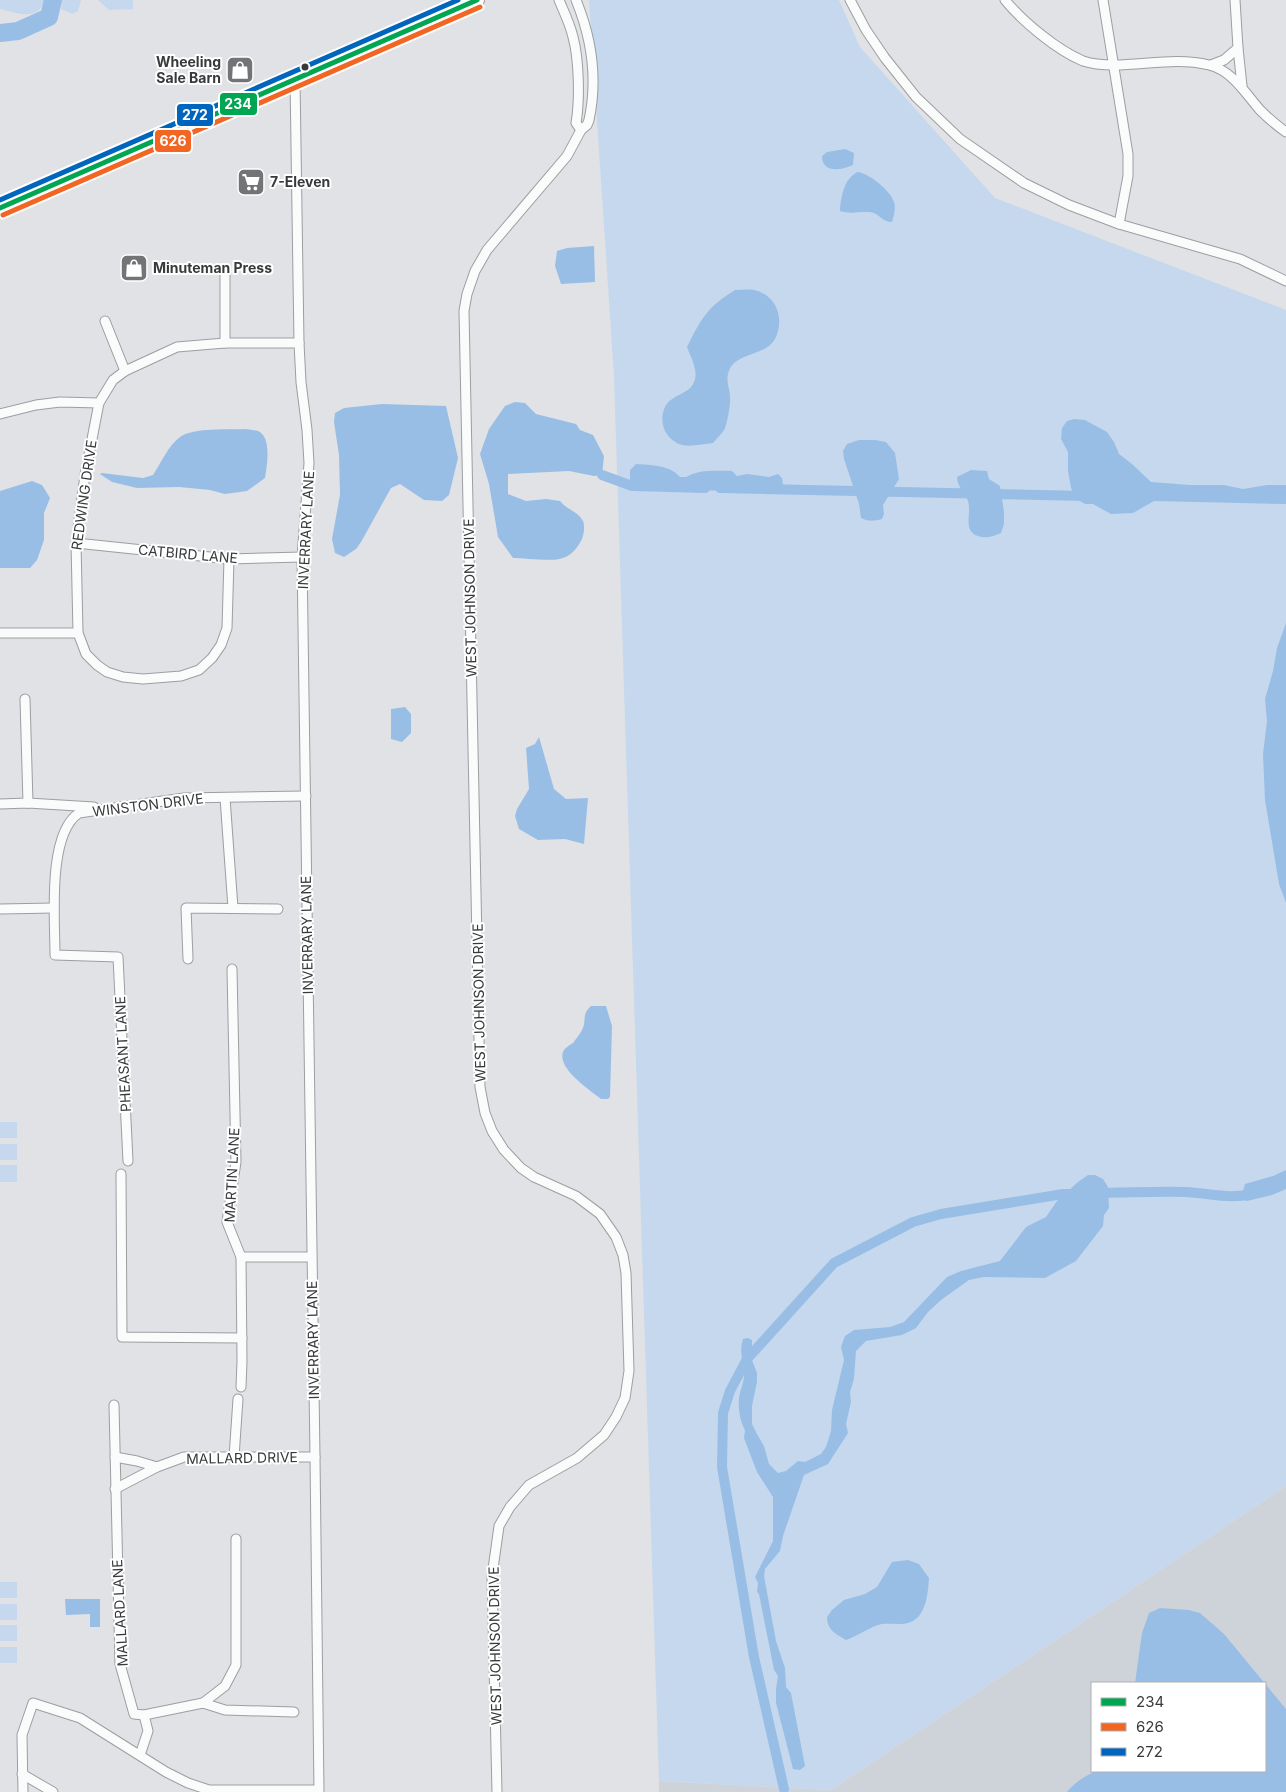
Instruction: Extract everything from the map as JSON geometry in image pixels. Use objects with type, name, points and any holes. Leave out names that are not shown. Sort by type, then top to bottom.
[{"type":"main road","points":[[0,208],[477,0]]},
{"type":"street","points":[[559,0],[575,45],[578,101],[576,123],[580,130]]},
{"type":"street","name":"WEST JOHNSON DRIVE","points":[[497,1792],[492,1576],[499,1526],[521,1492],[577,1458],[604,1435],[616,1417],[625,1398],[629,1371],[626,1273],[623,1255],[616,1237],[600,1214],[576,1196],[534,1177],[521,1168],[504,1150],[492,1132],[485,1113],[480,1087],[464,311],[467,294],[475,271],[487,250],[567,156],[580,130],[587,125],[591,112],[592,50],[586,26],[576,0]]},
{"type":"street","points":[[850,0],[866,30],[885,58],[916,96],[960,140],[1024,183],[1069,205],[1119,224],[1240,260],[1286,281]]},
{"type":"street","points":[[1005,0],[1025,21],[1064,50],[1084,61],[1113,65],[1186,62],[1210,65],[1226,73],[1242,86],[1259,109],[1273,123],[1286,132]]},
{"type":"street","points":[[1103,0],[1128,154],[1128,176],[1119,224]]},
{"type":"street","points":[[1235,0],[1242,86]]},
{"type":"street","points":[[1210,65],[1224,60],[1238,48]]},
{"type":"street","name":"INVERRARY LANE","points":[[295,79],[299,343],[309,463],[302,557],[318,1791]]},
{"type":"street","points":[[225,274],[226,343]]},
{"type":"street","points":[[105,321],[125,371]]},
{"type":"street","name":"REDWING DRIVE","points":[[229,559],[227,628],[221,645],[212,658],[199,670],[181,676],[143,679],[123,677],[107,672],[97,666],[86,654],[78,633],[76,543],[85,475],[99,403],[108,387],[125,371],[177,347],[226,343],[299,343]]},
{"type":"street","points":[[0,414],[36,405],[60,402],[99,403]]},
{"type":"street","name":"CATBIRD LANE","points":[[76,543],[229,559],[302,557]]},
{"type":"street","points":[[0,633],[78,633]]},
{"type":"street","points":[[25,699],[28,803]]},
{"type":"street","name":"WINSTON DRIVE","points":[[108,957],[55,955],[54,878],[65,829],[72,818],[79,813],[184,798],[306,796]]},
{"type":"street","points":[[225,798],[233,908]]},
{"type":"street","points":[[0,804],[28,803],[112,808]]},
{"type":"street","points":[[0,909],[54,908]]},
{"type":"street","points":[[188,959],[186,908],[278,909]]},
{"type":"street","name":"PHEASANT LANE","points":[[108,957],[118,957],[128,1161]]},
{"type":"street","name":"MARTIN LANE","points":[[232,969],[236,1162],[227,1222],[241,1257],[241,1387]]},
{"type":"street","points":[[122,1174],[122,1337],[242,1338]]},
{"type":"street","points":[[241,1257],[312,1257]]},
{"type":"street","points":[[234,1457],[238,1399]]},
{"type":"street","points":[[114,1405],[115,1489]]},
{"type":"street","points":[[115,1457],[137,1460],[157,1467]]},
{"type":"street","name":"MALLARD DRIVE","points":[[115,1489],[157,1467],[184,1457],[315,1457]]},
{"type":"street","name":"MALLARD LANE","points":[[115,1489],[120,1664],[134,1714],[144,1716]]},
{"type":"street","points":[[140,1755],[148,1731],[144,1716],[203,1702],[225,1686],[236,1665],[236,1539]]},
{"type":"street","points":[[22,1792],[22,1735],[33,1702],[80,1718],[166,1772],[186,1788],[318,1791]]},
{"type":"street","points":[[203,1702],[226,1710],[294,1712]]},
{"type":"street","points":[[22,1774],[52,1792]]},
{"type":"shaded area","points":[[0,0],[46,0],[42,7],[32,14],[20,14],[0,9]]},
{"type":"shaded area","points":[[62,0],[81,0],[78,11],[72,14],[61,9]]},
{"type":"shaded area","points":[[98,0],[133,0],[133,9],[109,10]]},
{"type":"shaded area","points":[[589,0],[839,0],[860,47],[995,198],[1286,310],[1286,1486],[831,1790],[659,1781],[614,376]]},
{"type":"shaded area","points":[[0,1122],[17,1122],[17,1138],[0,1138]]},
{"type":"shaded area","points":[[0,1144],[17,1144],[17,1160],[0,1160]]},
{"type":"shaded area","points":[[0,1165],[17,1165],[17,1182],[0,1182]]},
{"type":"shaded area","points":[[1286,1486],[1286,1792],[659,1792],[659,1781],[831,1790]]},
{"type":"shaded area","points":[[0,1582],[17,1582],[17,1598],[0,1598]]},
{"type":"shaded area","points":[[0,1604],[17,1604],[17,1620],[0,1620]]},
{"type":"shaded area","points":[[0,1625],[17,1625],[17,1641],[0,1641]]},
{"type":"shaded area","points":[[0,1647],[17,1647],[17,1663],[0,1663]]},
{"type":"water","points":[[845,149],[854,153],[853,165],[838,169],[825,166],[822,156],[827,152]]},
{"type":"water","points":[[857,172],[873,179],[884,187],[892,197],[895,207],[892,222],[886,221],[870,212],[849,213],[840,211],[845,185]]},
{"type":"water","points":[[594,246],[595,282],[561,284],[555,266],[557,251],[567,248]]},
{"type":"water","points":[[735,290],[754,290],[762,293],[773,302],[779,316],[778,331],[775,339],[765,348],[738,360],[729,371],[727,378],[730,400],[726,425],[713,443],[694,446],[676,443],[664,429],[662,417],[666,405],[688,390],[695,380],[694,366],[687,347],[696,329],[711,308]]},
{"type":"water","points":[[515,402],[525,403],[536,414],[576,424],[580,430],[593,435],[604,456],[602,475],[594,476],[569,471],[508,474],[508,494],[526,501],[546,499],[560,501],[583,521],[584,532],[579,545],[563,558],[546,560],[513,558],[498,537],[489,484],[480,454],[489,429],[505,406]]},
{"type":"water","points":[[382,404],[446,406],[458,458],[449,495],[442,501],[424,500],[400,484],[391,488],[361,542],[356,549],[344,557],[335,553],[332,539],[340,495],[339,455],[334,422],[335,413],[344,408]]},
{"type":"water","points":[[1074,419],[1085,420],[1107,432],[1119,454],[1151,482],[1224,485],[1243,489],[1267,485],[1286,485],[1286,504],[1154,501],[1133,513],[1111,514],[1093,504],[1085,504],[1076,499],[1071,488],[1068,471],[1068,452],[1061,439],[1062,428],[1067,421]]},
{"type":"water","points":[[246,429],[258,431],[262,434],[268,452],[265,478],[247,491],[225,494],[210,490],[179,487],[137,488],[112,482],[100,474],[143,478],[153,475],[172,445],[186,434],[203,430]]},
{"type":"water","points":[[859,440],[886,442],[895,453],[899,479],[883,505],[884,514],[882,519],[872,521],[861,518],[859,504],[843,451],[847,444]]},
{"type":"water","points":[[636,464],[666,468],[680,477],[714,471],[732,471],[737,476],[747,474],[769,477],[778,474],[782,478],[783,485],[779,493],[747,492],[742,486],[734,486],[730,491],[695,490],[690,485],[680,485],[677,490],[666,490],[630,481],[630,470]]},
{"type":"water","points":[[971,470],[987,471],[989,479],[1000,486],[1004,512],[1004,524],[1001,533],[984,537],[978,536],[970,530],[968,501],[958,484],[957,477]]},
{"type":"water","points":[[32,481],[42,485],[50,498],[44,513],[44,540],[37,560],[30,568],[0,568],[0,491]]},
{"type":"water","points":[[1286,623],[1286,903],[1279,884],[1265,800],[1263,754],[1267,721],[1265,699],[1277,648]]},
{"type":"water","points":[[405,707],[411,714],[411,733],[402,742],[391,739],[391,709]]},
{"type":"water","points":[[539,737],[554,789],[566,799],[588,798],[584,844],[565,839],[538,840],[519,829],[515,816],[529,789],[526,748],[535,744]]},
{"type":"water","points":[[591,1006],[606,1006],[612,1026],[610,1097],[608,1099],[601,1099],[575,1078],[568,1071],[562,1057],[564,1050],[573,1043],[581,1032],[586,1012]]},
{"type":"water","points":[[1286,1170],[1286,1189],[1272,1195],[1247,1201],[1244,1200],[1243,1191],[1245,1184]]},
{"type":"water","points":[[1088,1175],[1095,1175],[1103,1179],[1108,1187],[1109,1208],[1104,1215],[1103,1226],[1076,1261],[1045,1278],[984,1277],[969,1280],[941,1300],[928,1312],[916,1328],[902,1335],[866,1341],[856,1351],[854,1379],[850,1392],[851,1402],[846,1424],[848,1433],[828,1464],[804,1475],[783,1536],[780,1551],[765,1569],[764,1576],[776,1641],[785,1668],[786,1687],[791,1693],[805,1766],[800,1770],[793,1769],[776,1703],[778,1676],[774,1670],[759,1594],[757,1592],[758,1583],[755,1577],[773,1541],[773,1497],[757,1472],[744,1438],[745,1430],[739,1410],[744,1378],[741,1352],[743,1339],[748,1338],[752,1340],[752,1360],[757,1373],[752,1406],[752,1424],[764,1446],[769,1464],[778,1473],[786,1471],[798,1461],[805,1462],[821,1454],[826,1447],[831,1431],[832,1410],[844,1360],[841,1347],[845,1336],[854,1330],[890,1327],[904,1322],[947,1277],[961,1271],[1000,1261],[1026,1227],[1046,1217],[1057,1201]]},
{"type":"water","points":[[908,1560],[919,1564],[929,1578],[926,1601],[918,1617],[906,1623],[878,1625],[846,1640],[833,1631],[827,1621],[827,1617],[832,1610],[844,1600],[865,1594],[877,1587],[892,1562]]},
{"type":"water","points":[[65,1599],[100,1599],[100,1627],[90,1627],[90,1614],[66,1615]]},
{"type":"water","points":[[1160,1608],[1189,1610],[1200,1613],[1224,1634],[1264,1682],[1135,1682],[1142,1633],[1149,1613]]},
{"type":"water","points":[[1266,1685],[1286,1709],[1286,1792],[1067,1792],[1073,1785],[1094,1772],[1266,1772]]},
{"type":"waterway","points":[[0,33],[18,31],[49,17],[53,0]]},
{"type":"waterway","points":[[602,475],[632,486],[705,488]]},
{"type":"waterway","points":[[720,488],[1088,496]]},
{"type":"waterway","points":[[1096,1193],[1186,1192],[1239,1196],[1256,1192]]},
{"type":"waterway","points":[[784,1789],[754,1657],[722,1467],[723,1413],[730,1391],[747,1359],[834,1263],[913,1222],[941,1214],[1063,1194],[1079,1194]]},
{"type":"transit line","name":"272","points":[[0,200],[458,0]]},
{"type":"transit line","name":"234","points":[[0,208],[477,0]]},
{"type":"transit line","name":"626","points":[[3,215],[480,7]]},
{"type":"place","name":"Wheeling Sale Barn","points":[[240,70]]},
{"type":"place","name":"7-Eleven","points":[[251,182]]},
{"type":"place","name":"Minuteman Press","points":[[134,268]]}]
